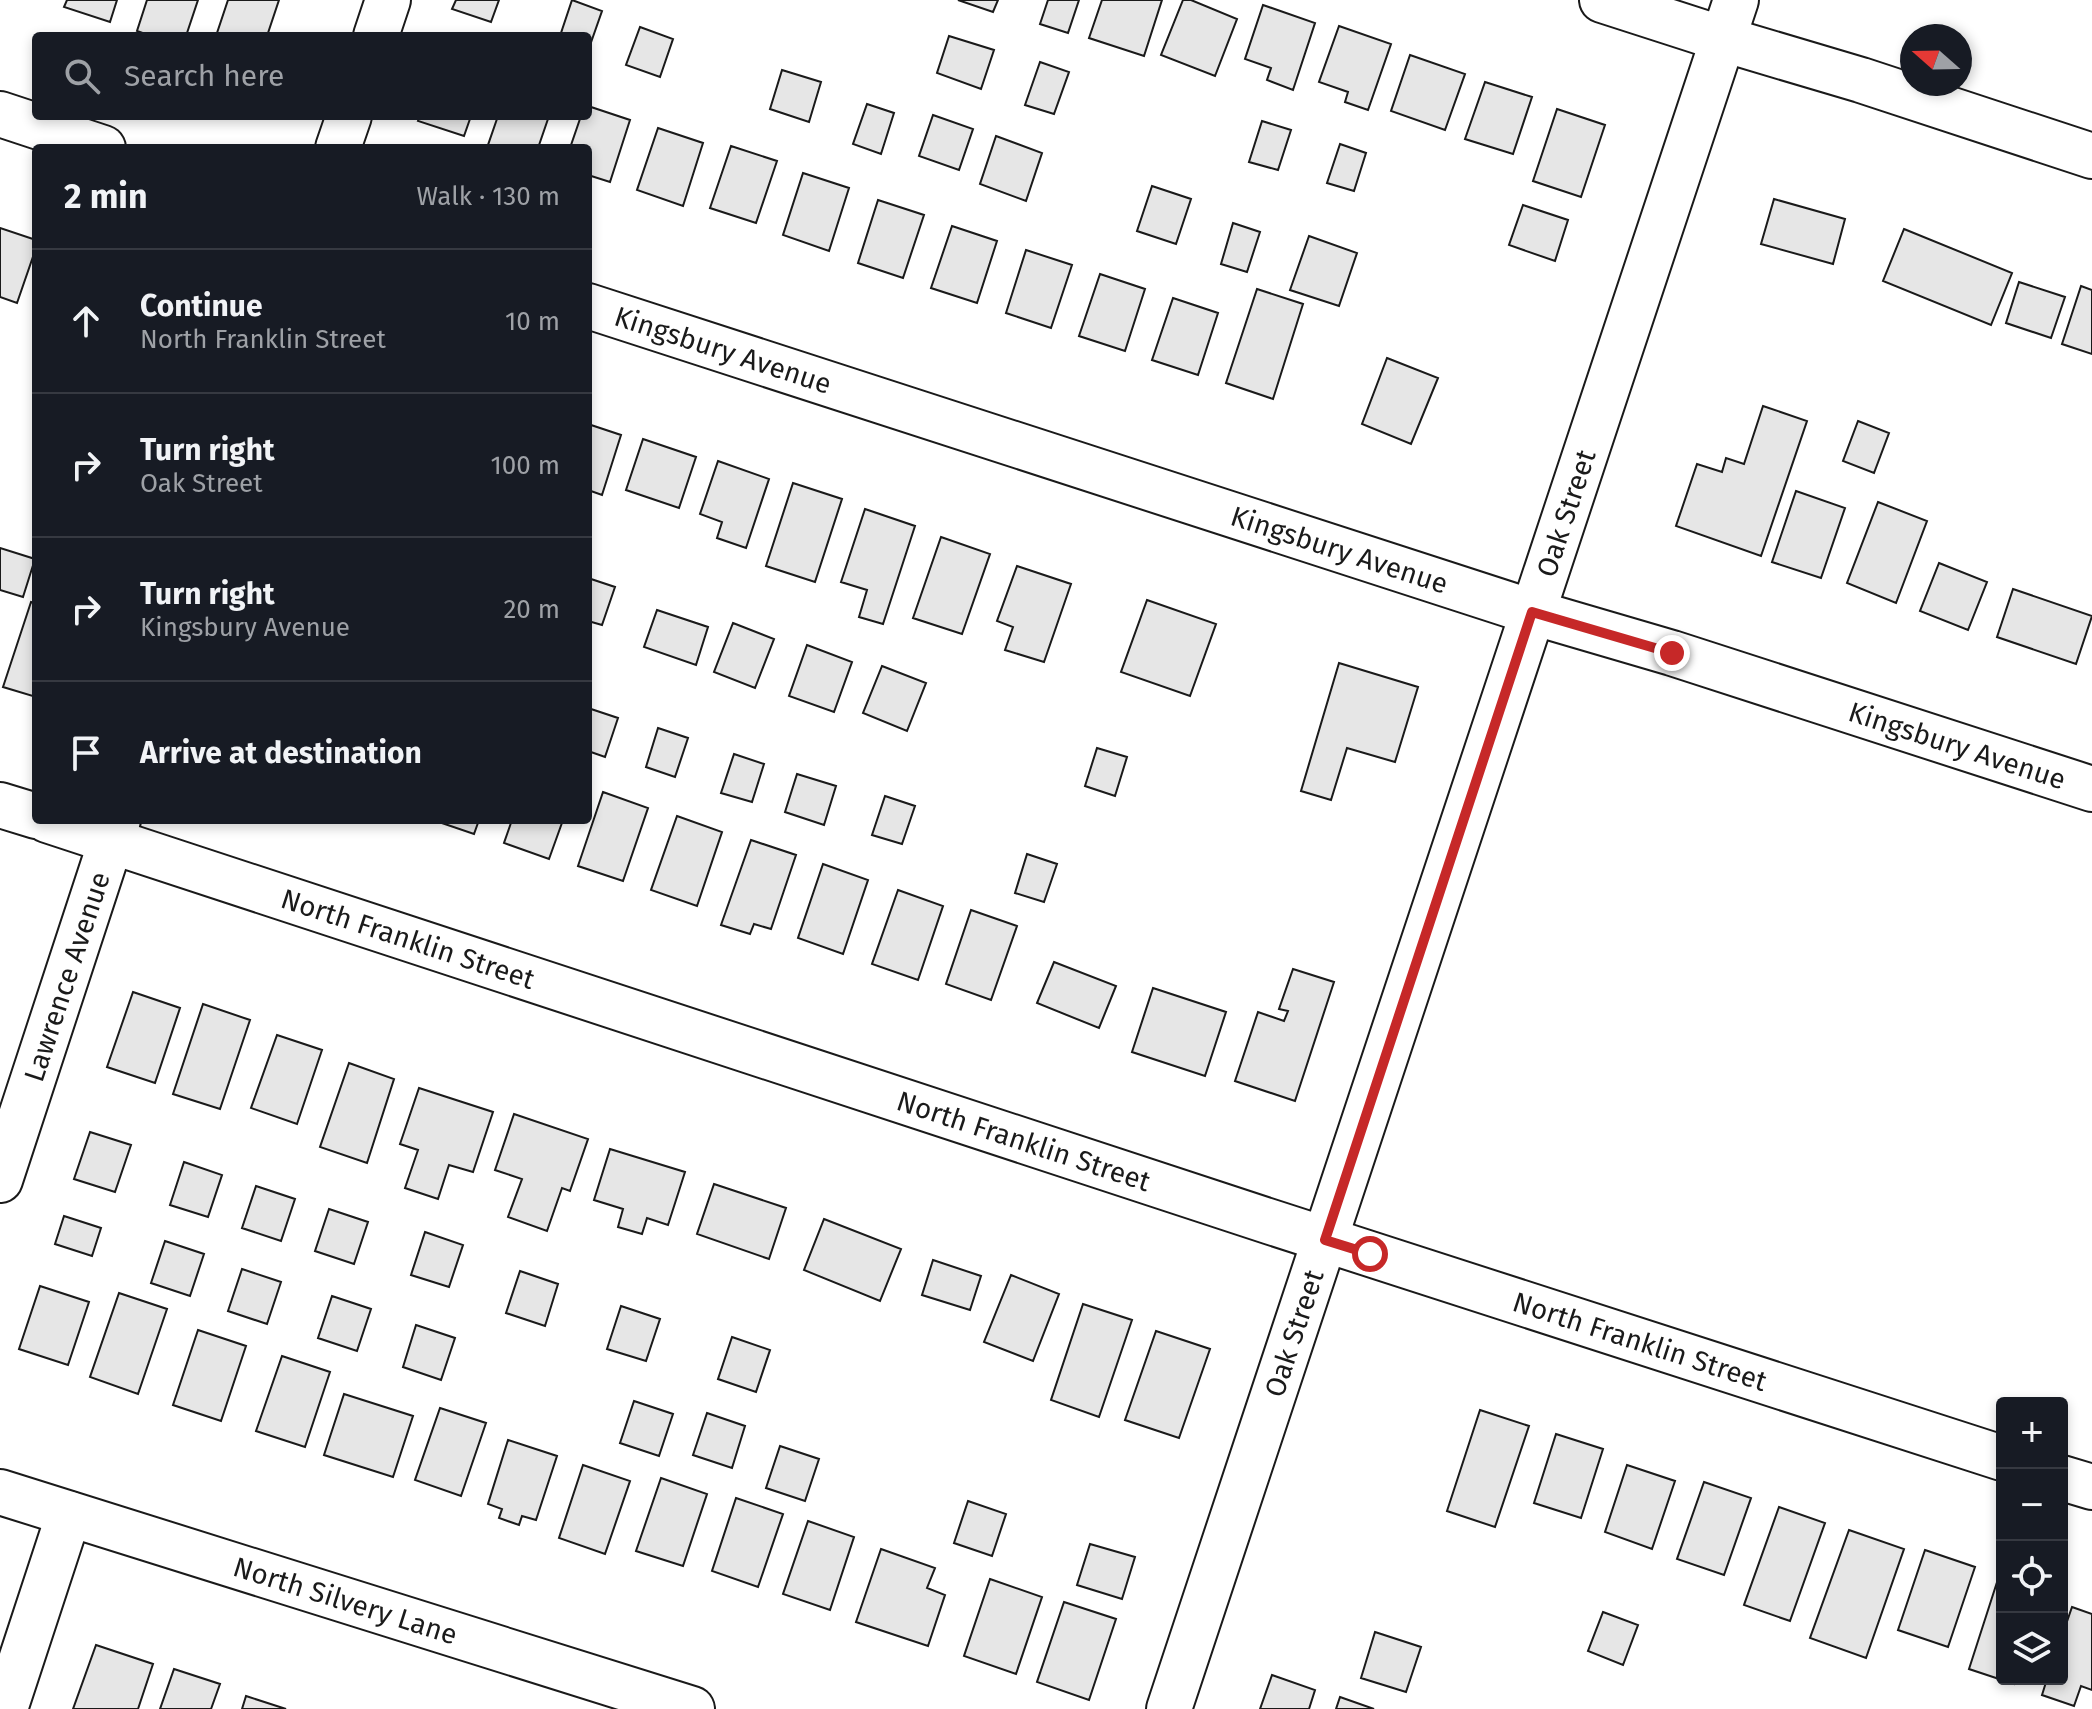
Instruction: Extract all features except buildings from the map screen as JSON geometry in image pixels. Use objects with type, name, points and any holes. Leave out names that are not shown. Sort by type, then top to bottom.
[{"type":"street","points":[[377,32],[388,0]]},
{"type":"street","points":[[1602,0],[1730,20],[1861,80],[2092,156]]},
{"type":"street","name":"Oak Street","points":[[1169,1709],[1730,20]]},
{"type":"street","points":[[0,114],[91,144]]},
{"type":"street","points":[[339,144],[348,120]]},
{"type":"street","name":"Kingsbury Avenue","points":[[592,307],[1532,612],[1672,653],[2092,789]]},
{"type":"street","points":[[0,805],[32,815]]},
{"type":"street","name":"North Franklin Street","points":[[74,824],[114,830],[1325,1240],[1996,1456]]},
{"type":"street","name":"Lawrence Avenue","points":[[0,1180],[114,830]]},
{"type":"street","points":[[2068,1480],[2092,1487]]},
{"type":"street","name":"North Silvery Lane","points":[[0,1492],[692,1709]]},
{"type":"street","points":[[5,1709],[69,1514]]},
{"type":"route","points":[[1370,1254],[1325,1240],[1532,612],[1672,653]]}]
